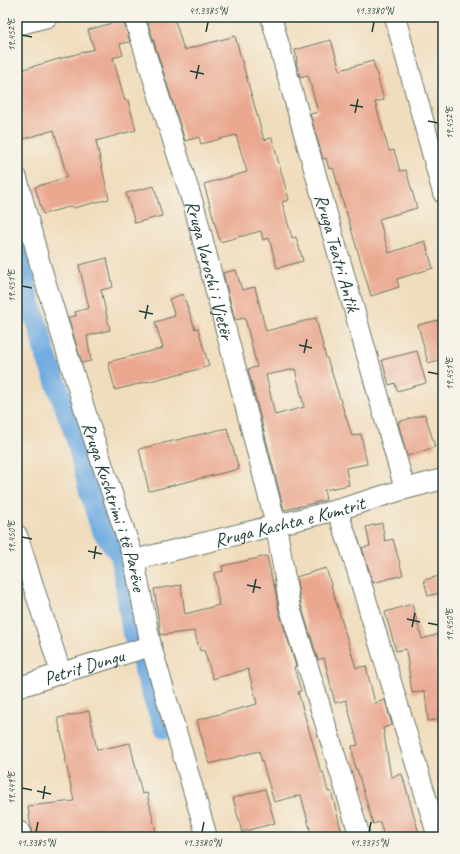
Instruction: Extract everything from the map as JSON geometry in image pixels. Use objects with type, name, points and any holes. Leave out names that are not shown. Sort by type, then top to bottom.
[{"type":"street","points":[[17,25],[47,17]]},
{"type":"street","name":"Rruga Varoshi i Vjetër","points":[[134,17],[195,210],[276,525],[290,608],[360,837]]},
{"type":"street","name":"Rruga Teatri Antik","points":[[271,17],[405,489]]},
{"type":"street","points":[[395,17],[443,193]]},
{"type":"street","name":"Rruga Kushtrimi i të Parëve","points":[[17,178],[41,268],[91,430],[134,560],[147,647],[207,837]]},
{"type":"street","name":"Rruga Kashta e Kumtrit","points":[[134,560],[337,510],[443,479]]},
{"type":"street","points":[[337,510],[351,550],[438,837]]},
{"type":"street","points":[[17,535],[61,673]]},
{"type":"street","name":"Petrit Dungu","points":[[17,688],[147,647]]},
{"type":"building","points":[[146,17],[174,17],[184,50],[235,36],[264,140],[272,138],[289,200],[282,202],[292,238],[296,237],[303,261],[277,268],[269,238],[263,240],[261,231],[220,242],[204,184],[247,172],[236,135],[201,144],[199,137],[185,141]]},
{"type":"building","points":[[123,20],[130,42],[120,44],[123,55],[113,58],[125,101],[128,100],[136,130],[96,141],[109,199],[73,208],[72,206],[43,214],[35,187],[67,177],[54,130],[17,141],[17,71],[94,49],[88,30]]},
{"type":"building","points":[[331,40],[340,70],[373,61],[384,100],[375,102],[389,151],[394,150],[400,171],[406,170],[417,208],[379,219],[389,253],[425,241],[433,268],[397,279],[399,287],[371,296],[333,168],[329,169],[326,158],[323,159],[310,114],[318,112],[308,75],[300,77],[296,61],[295,50]]},
{"type":"building","points":[[154,186],[162,216],[135,223],[126,193]]},
{"type":"building","points":[[107,258],[113,287],[101,290],[110,330],[87,336],[91,361],[82,363],[68,317],[76,316],[75,312],[89,308],[79,265]]},
{"type":"building","points":[[236,270],[242,290],[255,287],[266,331],[316,318],[326,358],[352,436],[361,434],[367,464],[346,468],[349,485],[324,490],[326,500],[284,510],[248,369],[257,367],[245,318],[235,320],[223,273]],"holes":[[[295,369],[304,407],[275,415],[266,375]]]},
{"type":"building","points":[[183,294],[195,329],[198,328],[209,366],[115,390],[108,362],[163,348],[155,322],[175,316],[169,299]]},
{"type":"building","points":[[443,319],[443,359],[428,363],[418,325]]},
{"type":"building","points":[[417,351],[426,383],[397,391],[395,383],[389,385],[382,360]]},
{"type":"building","points":[[425,414],[435,447],[407,456],[398,422]]},
{"type":"building","points":[[227,428],[239,469],[149,491],[139,449]]},
{"type":"building","points":[[382,523],[385,541],[393,539],[403,575],[373,583],[362,548],[370,546],[366,527]]},
{"type":"building","points":[[267,556],[279,611],[296,666],[294,667],[301,691],[298,692],[321,772],[323,772],[328,792],[331,791],[343,837],[312,837],[301,795],[274,802],[259,751],[209,764],[197,720],[257,704],[248,669],[213,679],[204,650],[200,651],[194,631],[161,635],[154,589],[181,585],[185,614],[219,605],[214,573],[223,571],[222,566]]},
{"type":"building","points":[[326,568],[356,668],[366,666],[375,703],[385,700],[392,725],[383,728],[391,777],[402,774],[420,837],[384,837],[380,822],[373,824],[357,769],[355,769],[352,746],[358,745],[346,700],[335,703],[324,658],[318,660],[301,605],[296,577]]},
{"type":"building","points":[[439,576],[443,592],[428,596],[424,580]]},
{"type":"building","points":[[412,604],[422,639],[443,633],[443,649],[439,650],[443,680],[443,719],[428,721],[425,691],[412,693],[406,649],[396,651],[385,612]]},
{"type":"building","points":[[89,711],[97,750],[130,743],[142,794],[147,793],[156,832],[134,837],[32,837],[28,806],[74,801],[58,718]]},
{"type":"building","points":[[265,789],[275,823],[242,832],[233,798]]},
{"type":"waterway","points":[[17,237],[25,260],[28,297],[40,331],[44,350],[75,434],[101,529],[121,556],[132,630],[155,703],[165,728]]}]
